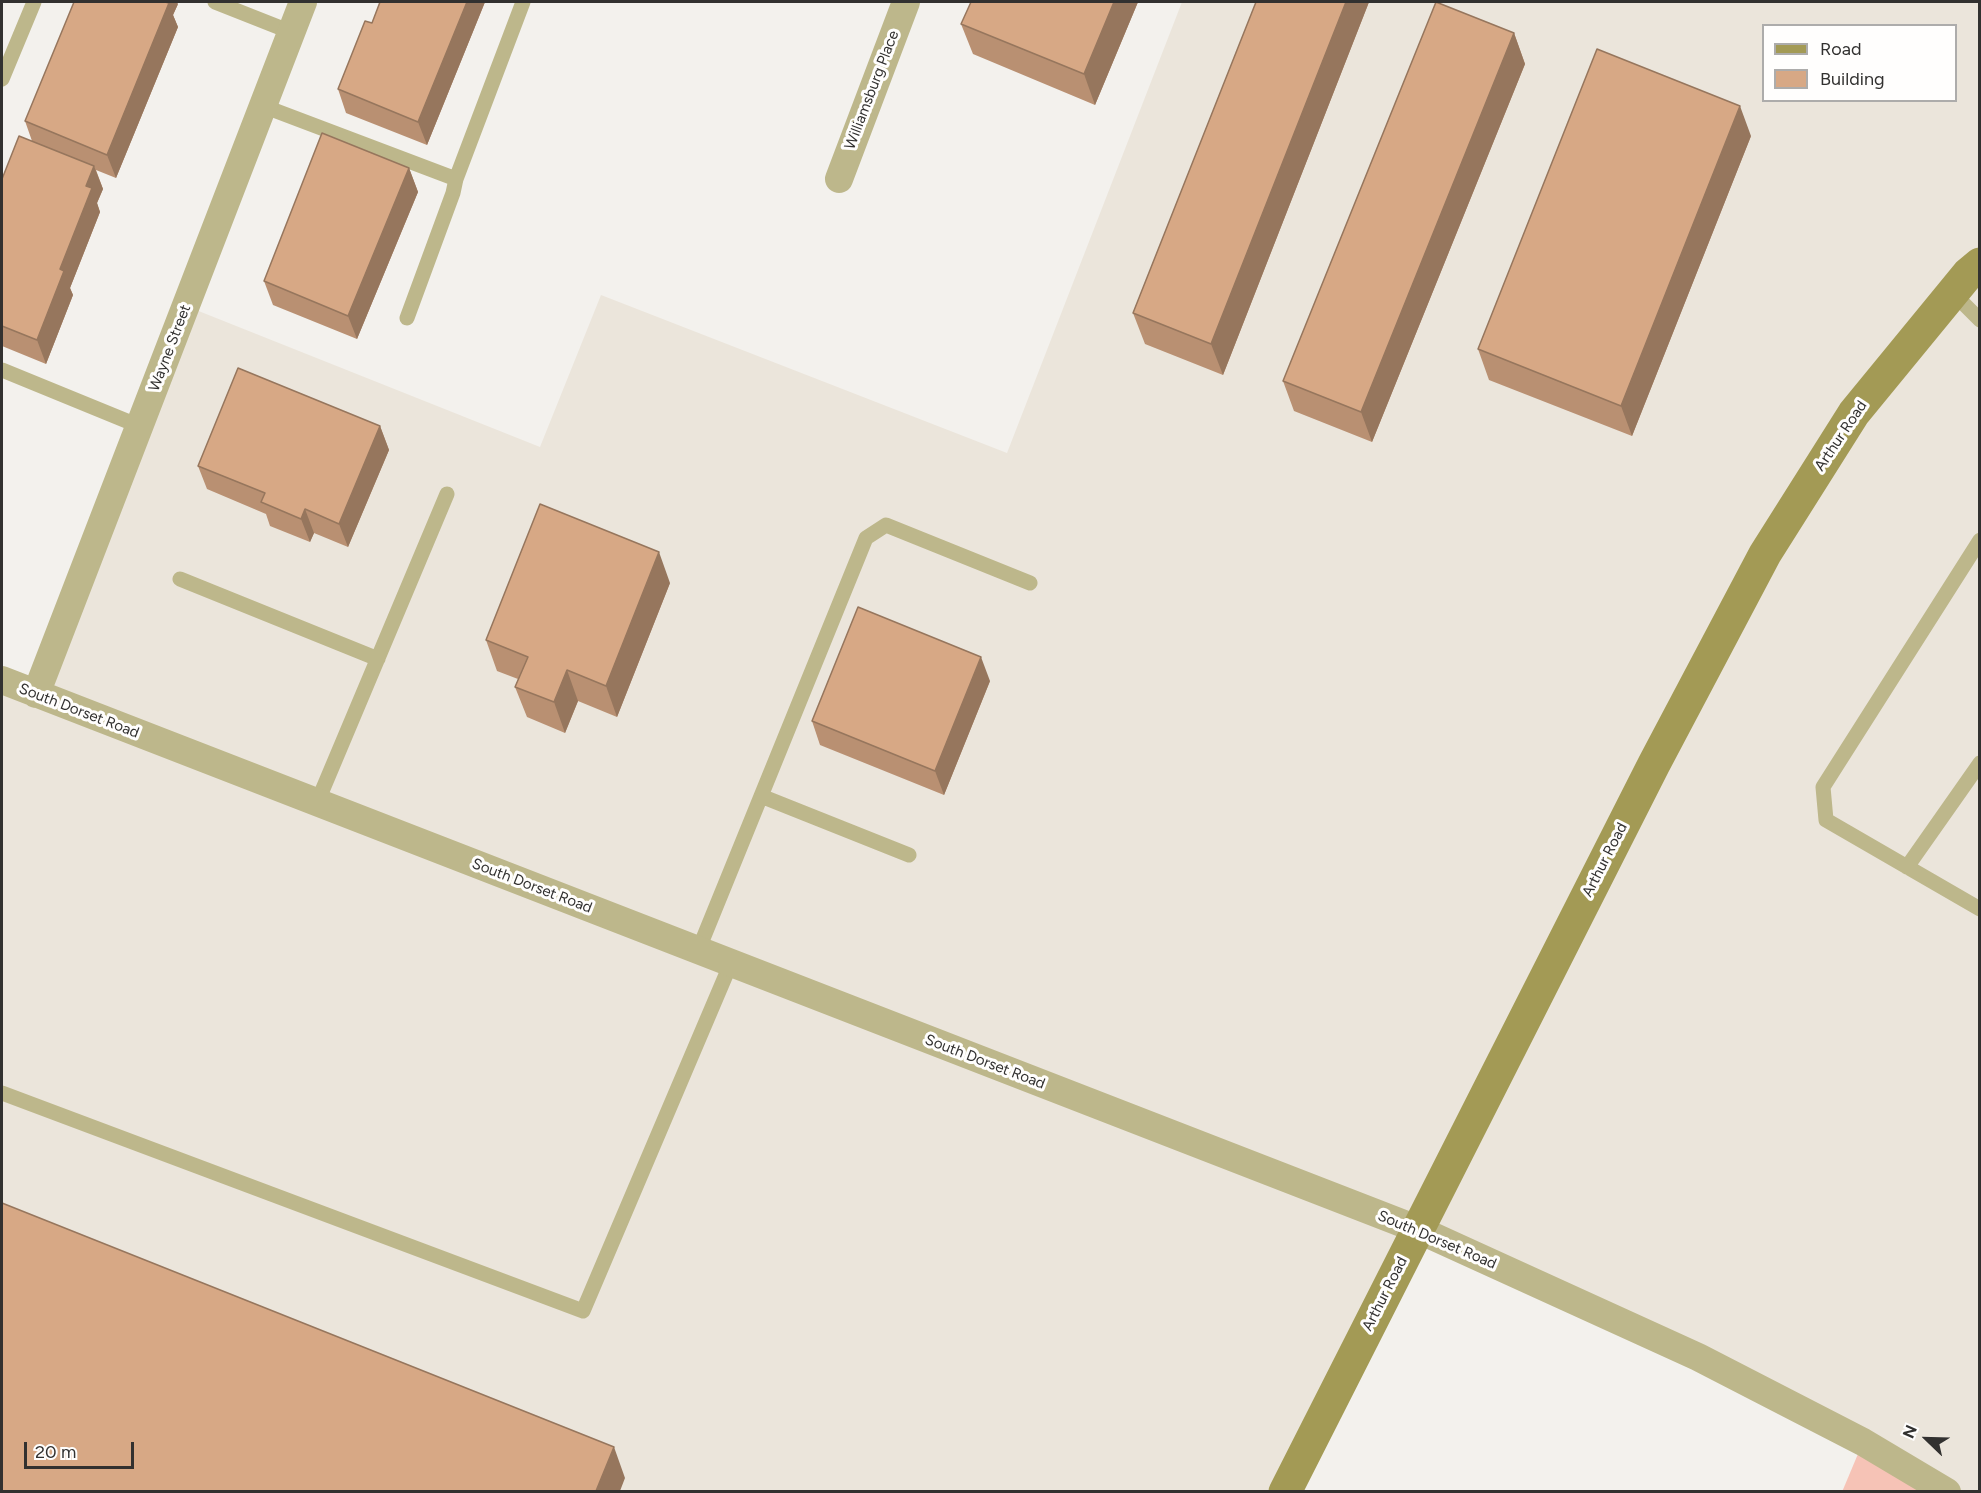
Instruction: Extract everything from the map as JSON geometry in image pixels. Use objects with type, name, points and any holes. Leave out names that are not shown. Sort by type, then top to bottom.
[{"type":"main road","name":"Arthur Road","points":[[1285,1491],[1654,764],[1765,554],[1854,414],[1953,293],[1980,264]]},
{"type":"street","name":"Wayne Street","points":[[36,694],[303,2]]},
{"type":"street","name":"Williamsburg Place","points":[[839,179],[906,2]]},
{"type":"street","name":"South Dorset Road","points":[[2,680],[1417,1229],[1698,1357],[1863,1442],[1947,1491]]},
{"type":"lane","points":[[2,79],[34,2]]},
{"type":"lane","points":[[215,2],[291,32]]},
{"type":"lane","points":[[407,318],[453,193],[456,179],[523,2]]},
{"type":"lane","points":[[263,106],[456,179]]},
{"type":"lane","points":[[1953,293],[1980,320]]},
{"type":"lane","points":[[2,370],[139,426]]},
{"type":"lane","points":[[317,803],[447,494]]},
{"type":"lane","points":[[698,951],[866,538],[886,525],[1030,583]]},
{"type":"lane","points":[[1980,540],[1823,787],[1826,820],[1980,909]]},
{"type":"lane","points":[[180,579],[378,659]]},
{"type":"lane","points":[[1907,867],[1980,763]]},
{"type":"lane","points":[[761,796],[909,855]]},
{"type":"lane","points":[[2,1093],[584,1311],[730,963]]},
{"type":"shaded area","points":[[1182,2],[1979,2],[1979,1491],[1947,1491],[1417,1229],[1285,1491],[2,1491],[2,680],[35,694],[186,306],[540,447],[601,295],[1007,453]]},
{"type":"shaded area","points":[[1863,1442],[1947,1492],[1842,1492]]},
{"type":"building","points":[[74,2],[169,3],[107,155],[25,121]]},
{"type":"building","points":[[380,2],[467,2],[418,122],[338,89],[365,21],[372,23]]},
{"type":"building","points":[[971,2],[1114,2],[1084,74],[961,24]]},
{"type":"building","points":[[1256,2],[1346,2],[1211,344],[1133,313]]},
{"type":"building","points":[[1436,2],[1514,33],[1361,412],[1283,381]]},
{"type":"building","points":[[1597,49],[1740,106],[1621,406],[1478,349]]},
{"type":"building","points":[[322,133],[409,168],[348,316],[264,281]]},
{"type":"building","points":[[19,136],[94,166],[86,186],[92,188],[60,269],[64,271],[37,340],[2,326],[2,179]]},
{"type":"building","points":[[238,368],[380,426],[339,524],[305,509],[301,519],[261,502],[265,493],[198,466]]},
{"type":"building","points":[[540,504],[659,552],[606,686],[567,670],[554,702],[515,687],[528,657],[486,640]]},
{"type":"building","points":[[858,607],[981,657],[935,771],[812,721]]},
{"type":"building","points":[[2,1203],[614,1447],[596,1491],[2,1491]]}]
